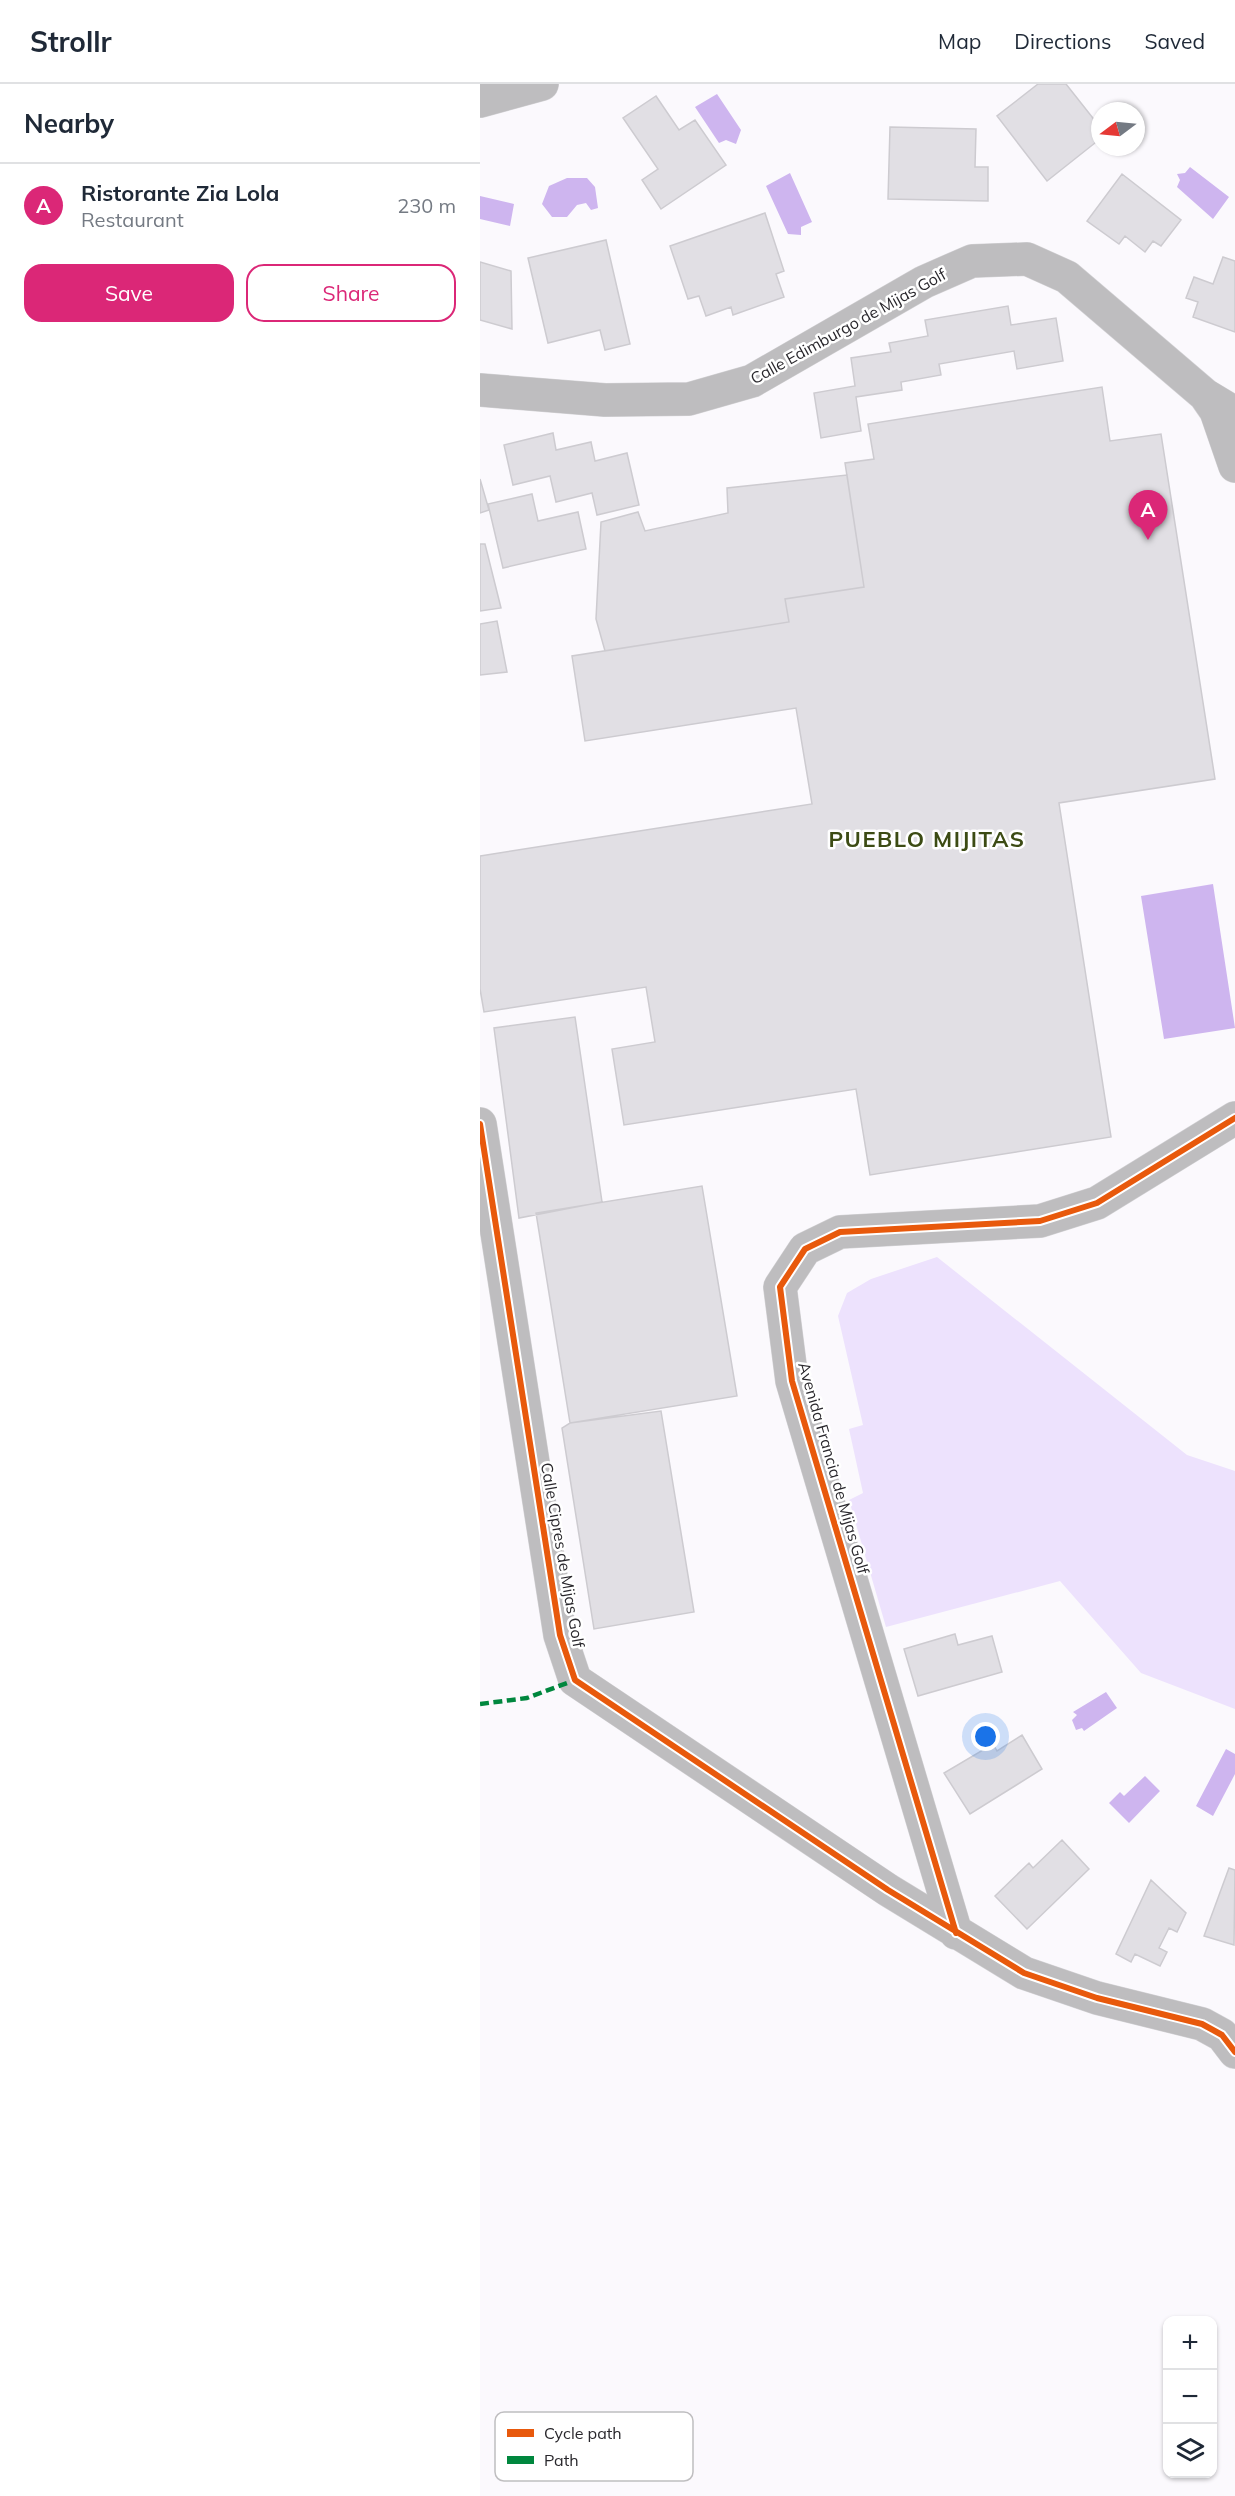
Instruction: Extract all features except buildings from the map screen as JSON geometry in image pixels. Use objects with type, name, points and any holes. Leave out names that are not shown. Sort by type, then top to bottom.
[{"type":"street","points":[[480,101],[542,84]]},
{"type":"street","name":"Calle Edimburgo de Mijas Golf","points":[[480,390],[605,400],[689,399],[752,381],[924,282],[972,261],[1027,259],[1067,277],[1205,395]]},
{"type":"street","points":[[1205,395],[1235,413]]},
{"type":"street","points":[[1205,395],[1216,411],[1235,466]]},
{"type":"street","name":"Avenida Francia de Mijas Golf","points":[[956,1933],[792,1381],[780,1287],[805,1249],[840,1232],[1040,1221],[1097,1203],[1235,1118]]},
{"type":"street","name":"Calle Cipres de Mijas Golf","points":[[480,1124],[560,1635],[575,1680],[888,1890],[1024,1972],[1096,1998],[1202,2024]]},
{"type":"street","points":[[1202,2024],[1235,2015]]},
{"type":"street","points":[[1202,2024],[1222,2035],[1235,2052]]},
{"type":"shaded area","points":[[717,94],[741,130],[736,144],[726,140],[719,143],[695,107]]},
{"type":"shaded area","points":[[1190,167],[1229,197],[1213,219],[1177,187],[1180,180],[1177,174],[1185,173]]},
{"type":"shaded area","points":[[790,173],[812,222],[801,227],[801,235],[788,234],[766,186]]},
{"type":"shaded area","points":[[567,178],[587,178],[595,187],[598,208],[591,210],[586,203],[577,205],[567,217],[552,217],[542,204],[549,186]]},
{"type":"shaded area","points":[[480,196],[514,204],[510,226],[480,219]]},
{"type":"shaded area","points":[[1213,884],[1235,1028],[1164,1039],[1141,896]]},
{"type":"shaded area","points":[[937,1257],[1187,1455],[1235,1471],[1235,1709],[1141,1673],[1060,1581],[886,1627],[849,1500],[863,1493],[849,1429],[863,1425],[838,1316],[847,1293],[871,1279]]},
{"type":"shaded area","points":[[1106,1692],[1117,1708],[1084,1731],[1082,1728],[1076,1730],[1072,1720],[1077,1715],[1073,1712]]},
{"type":"shaded area","points":[[1226,1749],[1235,1754],[1235,1774],[1213,1816],[1196,1806]]},
{"type":"shaded area","points":[[1145,1776],[1160,1791],[1129,1823],[1109,1803],[1120,1792],[1124,1796]]},
{"type":"marked path","points":[[480,1704],[527,1698],[575,1680]]},
{"type":"cycle path","points":[[956,1933],[792,1381],[780,1287],[805,1249],[840,1232],[1040,1221],[1097,1203],[1235,1118]]},
{"type":"cycle path","points":[[480,1124],[560,1635],[575,1680],[888,1890],[1024,1973],[1097,1998],[1202,2024],[1222,2035],[1235,2052]]},
{"type":"place","name":"Ristorante Zia Lola","points":[[1148,540]]},
{"type":"district","name":"PUEBLO MIJITAS","points":[[927,839]]}]
